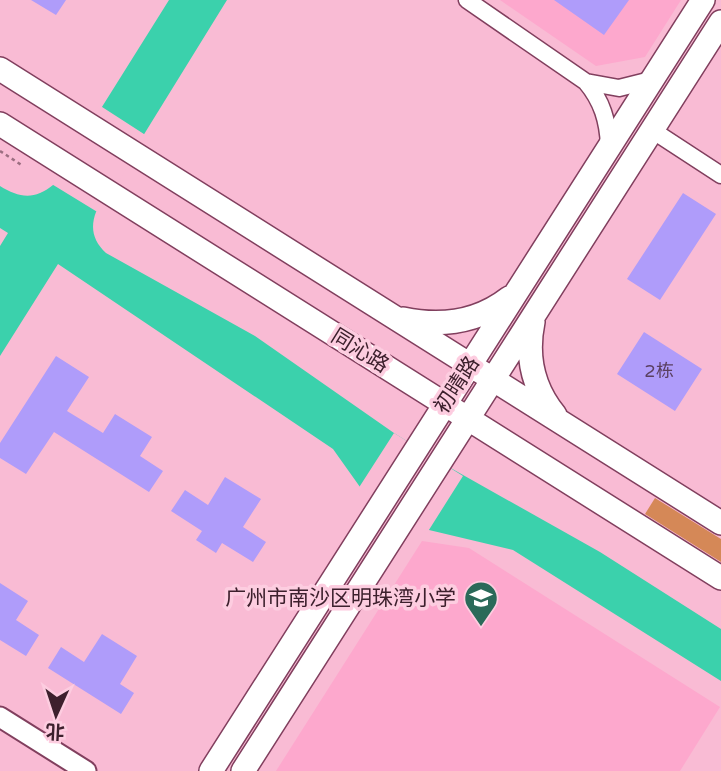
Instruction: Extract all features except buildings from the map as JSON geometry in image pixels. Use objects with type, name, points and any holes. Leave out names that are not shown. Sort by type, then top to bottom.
[{"type":"main road","name":"初晴路","points":[[211,771],[702,0]]},
{"type":"main road","name":"初晴路","points":[[243,771],[721,22]]},
{"type":"main road","points":[[0,69],[721,523]]},
{"type":"main road","name":"同沁路","points":[[0,124],[29,156],[137,211],[721,578]]},
{"type":"main road","points":[[389,314],[432,323],[462,320],[490,310],[515,294]]},
{"type":"main road","points":[[538,309],[531,333],[533,371],[547,406],[564,425]]},
{"type":"street","points":[[467,0],[586,82],[604,112],[609,146]]},
{"type":"street","points":[[586,82],[619,88],[651,80]]},
{"type":"street","points":[[652,130],[721,175]]},
{"type":"street","points":[[0,717],[86,771]]},
{"type":"path","points":[[0,150],[29,156]]},
{"type":"shaded area","points":[[169,0],[227,0],[96,212],[94,234],[106,253],[255,336],[440,462],[600,552],[721,629],[721,681],[513,550],[429,530],[360,487],[333,449],[58,264],[0,356],[0,246],[8,233],[0,228],[0,186],[27,196],[40,193],[53,185]]},
{"type":"shaded area","points":[[500,0],[681,0],[645,57],[596,66]]},
{"type":"shaded area","points":[[655,498],[721,539],[721,562],[645,514]]},
{"type":"shaded area","name":"广州市南沙区明珠湾小学","points":[[422,541],[469,548],[720,707],[680,771],[276,771]]},
{"type":"pier","points":[[99,105],[147,136],[99,213],[50,183]]},
{"type":"pier","points":[[394,433],[463,476],[427,533],[358,489]]},
{"type":"place","name":"广州市南沙区明珠湾小学","points":[[481,628]]}]
